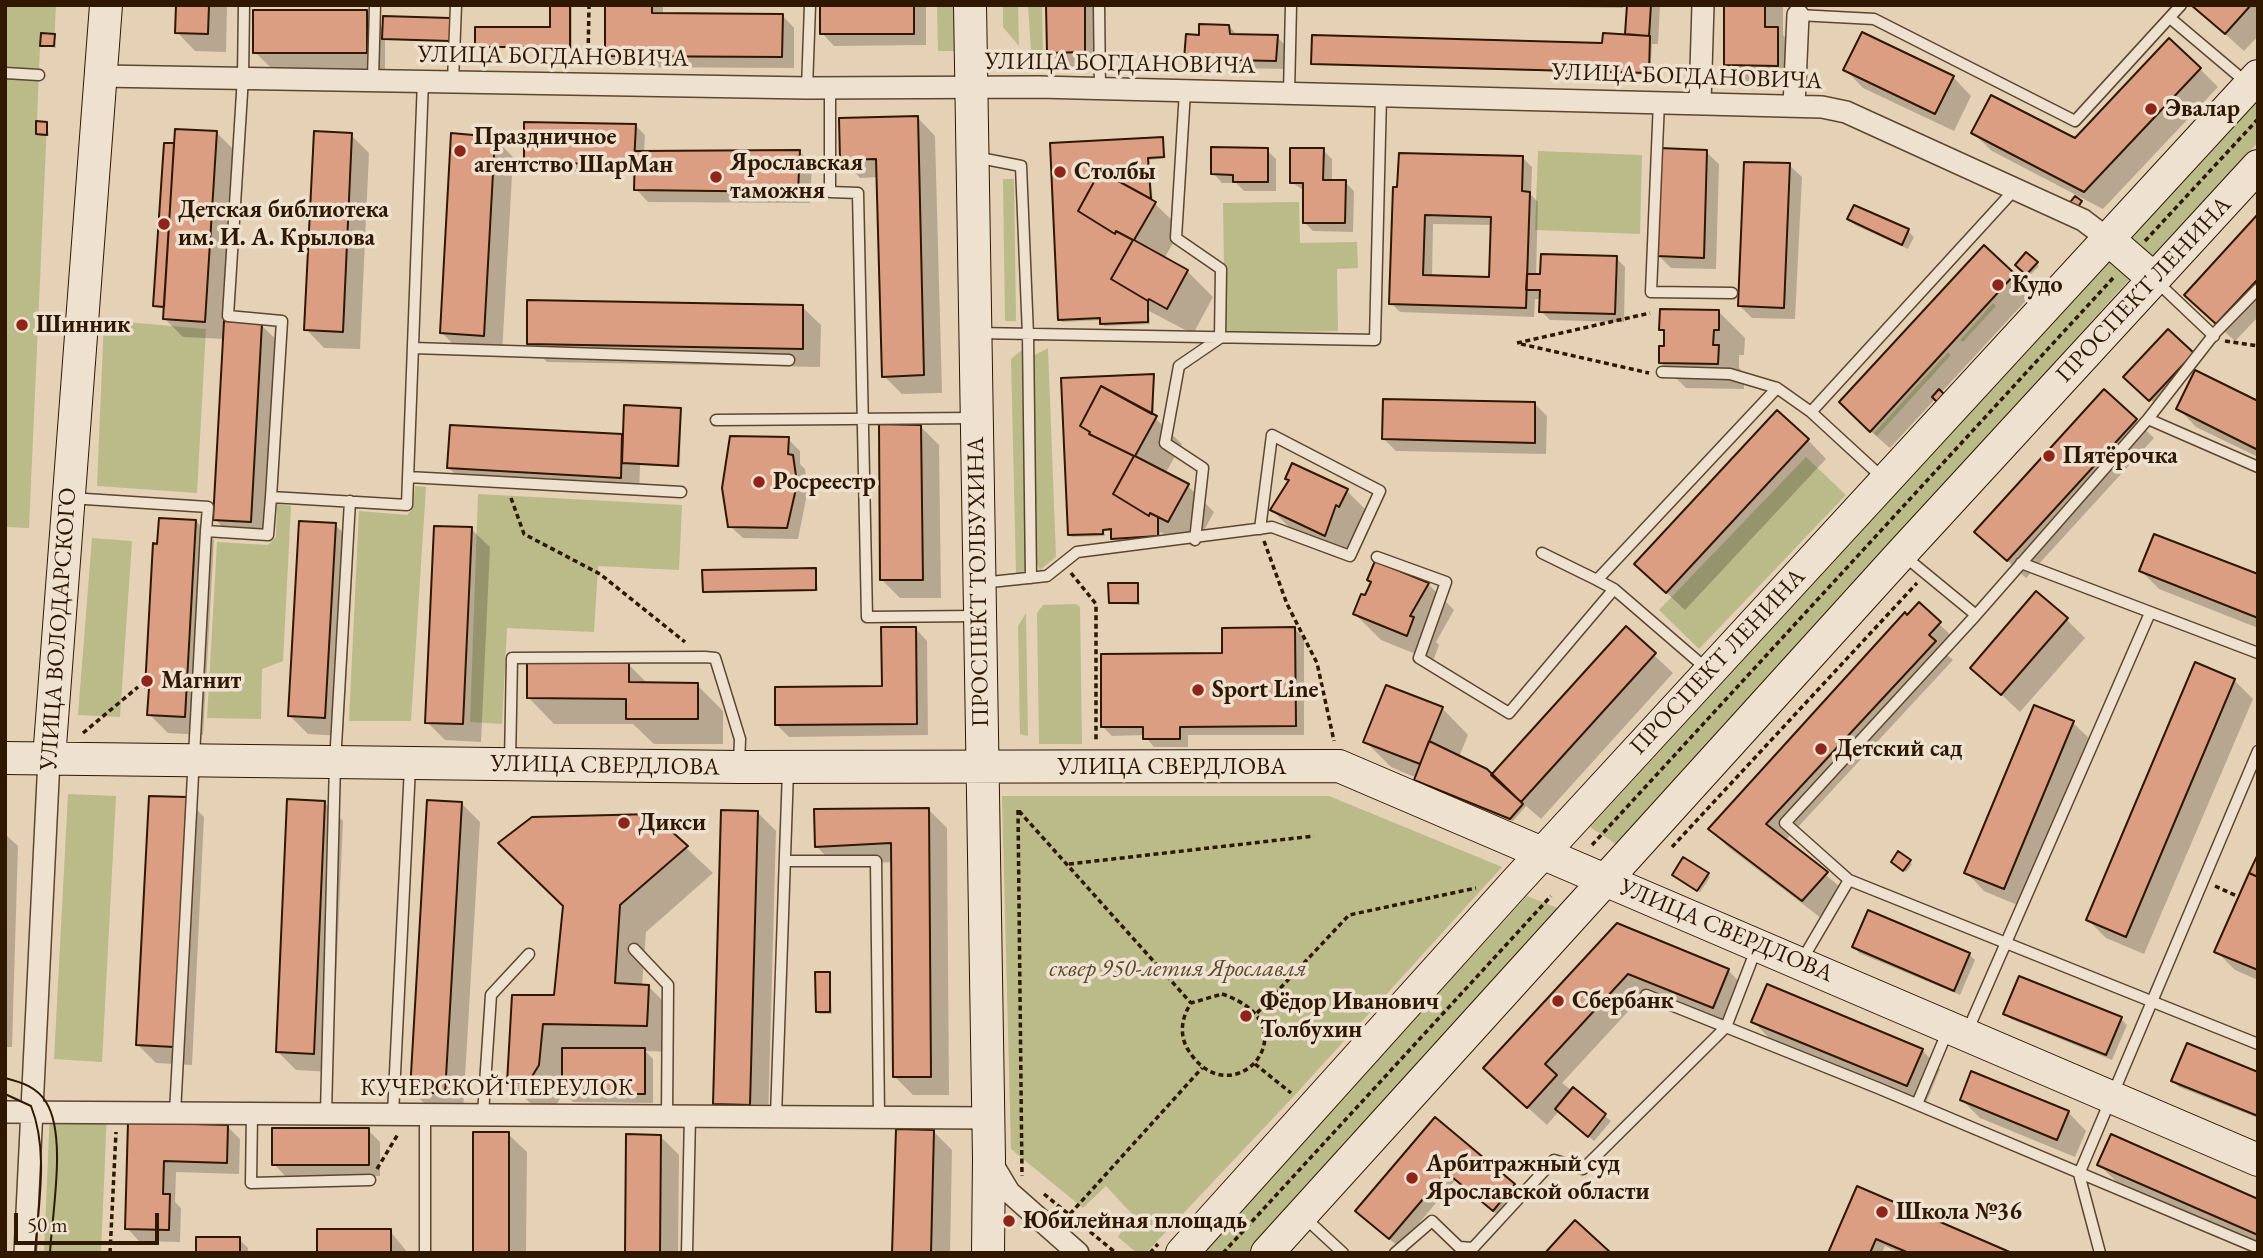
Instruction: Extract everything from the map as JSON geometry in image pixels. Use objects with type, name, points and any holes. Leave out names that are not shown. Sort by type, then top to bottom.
[{"type":"main road","name":"УЛИЦА ВОЛОДАРСКОГО","points":[[50,759],[106,5]]},
{"type":"main road","name":"ПРОСПЕКТ ТОЛБУХИНА","points":[[970,5],[989,1158],[988,1253]]},
{"type":"main road","name":"ПРОСПЕКТ ЛЕНИНА","points":[[1182,1253],[1544,852],[2254,80]]},
{"type":"main road","name":"ПРОСПЕКТ ЛЕНИНА","points":[[1267,1253],[1608,880],[1913,564],[2154,279],[2258,166]]},
{"type":"main road","points":[[2108,239],[2154,279]]},
{"type":"main road","name":"УЛИЦА СВЕРДЛОВА","points":[[5,758],[788,768],[1339,766],[2258,1160]]},
{"type":"main road","name":"ПРОСПЕКТ ТОЛБУХИНА","points":[[989,1158],[1006,1253]]},
{"type":"street","points":[[1700,102],[1703,5]]},
{"type":"street","points":[[1794,106],[1798,10]]},
{"type":"street","name":"УЛИЦА БОГДАНОВИЧА","points":[[101,76],[807,88],[1100,89],[1794,106],[1846,112],[2083,220],[2108,239]]},
{"type":"street","name":"УЛИЦА ВОЛОДАРСКОГО","points":[[25,1253],[50,759]]},
{"type":"street","name":"КУЧЕРСКОЙ ПЕРЕУЛОК","points":[[5,1112],[393,1114],[424,1118],[483,1114],[988,1118]]},
{"type":"street","points":[[989,1158],[1009,1192],[1078,1253]]},
{"type":"lane","points":[[206,531],[268,535],[271,497],[282,321],[228,316],[243,77],[243,5]]},
{"type":"lane","points":[[373,79],[375,5]]},
{"type":"lane","points":[[453,81],[456,5]]},
{"type":"lane","points":[[807,88],[810,5]]},
{"type":"lane","points":[[1099,5],[1100,89]]},
{"type":"lane","points":[[1289,93],[1291,5]]},
{"type":"lane","points":[[1798,10],[1874,19],[2076,121],[2181,5]]},
{"type":"lane","points":[[2170,18],[2254,80]]},
{"type":"lane","points":[[5,73],[39,75]]},
{"type":"lane","points":[[271,497],[407,505],[423,80]]},
{"type":"lane","points":[[830,88],[830,192],[858,193],[867,617],[980,616]]},
{"type":"lane","points":[[1185,91],[1176,237],[1221,269],[1220,338]]},
{"type":"lane","points":[[975,333],[1375,340],[1381,94]]},
{"type":"lane","points":[[1659,101],[1651,292],[1732,293]]},
{"type":"lane","points":[[973,156],[1021,166],[1028,335],[1031,578]]},
{"type":"lane","points":[[1811,412],[2016,188]]},
{"type":"lane","points":[[2154,279],[2214,335]]},
{"type":"lane","points":[[2258,289],[2214,335],[2148,419],[1976,615],[1786,823],[1849,880],[2258,1044]]},
{"type":"lane","points":[[1195,540],[1203,468],[1165,443],[1179,366],[1220,338]]},
{"type":"lane","points":[[413,348],[789,360]]},
{"type":"lane","points":[[1662,372],[1730,374],[1777,387],[1811,412],[1885,480]]},
{"type":"lane","points":[[1597,580],[1777,387]]},
{"type":"lane","points":[[716,420],[861,421],[977,418]]},
{"type":"lane","points":[[2148,419],[2258,467]]},
{"type":"lane","points":[[979,583],[1046,576],[1077,552],[1195,540],[1272,527],[1350,556],[1381,491],[1272,435],[1260,529]]},
{"type":"lane","points":[[408,477],[681,492]]},
{"type":"lane","points":[[69,498],[208,507],[175,1113]]},
{"type":"lane","points":[[326,1114],[335,763],[350,501]]},
{"type":"lane","points":[[1542,553],[1614,589],[1710,671]]},
{"type":"lane","points":[[1377,557],[1446,582],[1419,659],[1509,713],[1614,589]]},
{"type":"lane","points":[[1913,564],[1976,615]]},
{"type":"lane","points":[[2021,564],[2258,653]]},
{"type":"lane","points":[[1917,1104],[2005,944],[2150,612]]},
{"type":"lane","points":[[510,765],[512,658],[705,657],[715,658],[737,727],[740,739],[739,767]]},
{"type":"lane","points":[[2100,1253],[2079,1174],[2109,1096],[2258,751]]},
{"type":"lane","points":[[393,1114],[411,764]]},
{"type":"lane","points":[[776,1116],[788,768]]},
{"type":"lane","points":[[785,861],[876,862],[879,1117]]},
{"type":"lane","points":[[1801,963],[1849,880]]},
{"type":"lane","points":[[1395,1253],[1432,1221],[1459,1247],[1474,1248],[1554,1160],[1583,1169],[1726,1027],[1758,944]]},
{"type":"lane","points":[[634,949],[668,985],[667,1116]]},
{"type":"lane","points":[[483,1114],[491,995],[529,954]]},
{"type":"lane","points":[[1646,995],[1917,1104],[2258,1248]]},
{"type":"lane","points":[[252,1113],[251,1182],[370,1180]]},
{"type":"lane","points":[[687,1253],[690,1116]]},
{"type":"lane","points":[[424,1118],[425,1253]]},
{"type":"lane","points":[[1302,1215],[1343,1253]]},
{"type":"path","points":[[588,60],[589,5]]},
{"type":"path","points":[[2140,246],[2258,119]]},
{"type":"path","points":[[1592,845],[2118,272]]},
{"type":"path","points":[[1649,373],[1517,344],[1650,313]]},
{"type":"path","points":[[2214,335],[2229,343],[2258,346]]},
{"type":"path","points":[[506,483],[524,534],[600,574],[705,657]]},
{"type":"path","points":[[1260,529],[1287,604],[1317,663],[1339,766]]},
{"type":"path","points":[[1063,564],[1097,604],[1097,749]]},
{"type":"path","points":[[1671,848],[1913,564]]},
{"type":"path","points":[[82,734],[138,687]]},
{"type":"path","points":[[1032,1184],[1023,1176],[1018,810],[1191,1003]]},
{"type":"path","points":[[1069,864],[1314,836]]},
{"type":"path","points":[[2202,880],[2239,897]]},
{"type":"path","points":[[1257,1013],[1349,915],[1485,886]]},
{"type":"path","points":[[1223,1253],[1550,896]]},
{"type":"path","points":[[1222,994],[1247,1004],[1257,1013],[1262,1023],[1265,1044],[1255,1064],[1245,1071],[1223,1076],[1202,1068],[1184,1042],[1183,1019],[1191,1003],[1222,994]]},
{"type":"path","points":[[1255,1064],[1294,1096]]},
{"type":"path","points":[[1070,1214],[1202,1068]]},
{"type":"path","points":[[110,1253],[117,1112]]},
{"type":"path","points":[[370,1180],[400,1131],[424,1118]]},
{"type":"path","points":[[1041,1191],[1116,1253]]},
{"type":"green space","name":"Шинник","points":[[5,5],[56,5],[54,46],[40,46],[37,121],[47,122],[29,528],[5,527]]},
{"type":"green space","points":[[937,5],[958,5],[958,51],[938,51]]},
{"type":"green space","points":[[1003,5],[1018,5],[1019,46],[1003,27]]},
{"type":"green space","points":[[1028,5],[1042,5],[1043,52],[1031,50]]},
{"type":"green space","points":[[2258,100],[2258,142],[2152,259],[2130,237]]},
{"type":"green space","points":[[1538,151],[1642,155],[1640,234],[1535,230]]},
{"type":"green space","points":[[1003,179],[1014,179],[1016,321],[1005,321]]},
{"type":"green space","points":[[1299,202],[1300,243],[1357,242],[1358,268],[1337,269],[1338,331],[1225,333],[1223,203]]},
{"type":"green space","points":[[2115,256],[2134,274],[1619,846],[1590,827]]},
{"type":"green space","points":[[1993,303],[1996,306],[1963,342],[1960,340]]},
{"type":"green space","points":[[104,320],[206,329],[197,493],[97,486]]},
{"type":"green space","points":[[1048,348],[1056,557],[1040,570],[1036,562],[1031,357]]},
{"type":"green space","points":[[1022,350],[1027,574],[1016,574],[1011,359]]},
{"type":"green space","points":[[1948,352],[1951,355],[1877,436],[1874,433]]},
{"type":"green space","points":[[1806,457],[1846,495],[1699,649],[1659,610]]},
{"type":"green space","points":[[415,486],[426,487],[411,721],[349,721],[359,511],[407,515],[413,508]]},
{"type":"green space","points":[[478,494],[682,505],[679,570],[598,566],[594,632],[507,628],[502,724],[470,722]]},
{"type":"green space","points":[[277,504],[291,506],[283,661],[262,669],[261,719],[207,718],[217,542],[268,545],[276,537]]},
{"type":"green space","points":[[92,538],[132,541],[120,717],[78,715]]},
{"type":"green space","points":[[1076,604],[1080,607],[1082,744],[1039,744],[1037,613],[1043,605]]},
{"type":"green space","points":[[1026,613],[1028,736],[1020,734],[1018,626]]},
{"type":"green space","points":[[68,794],[116,796],[102,1062],[54,1059]]},
{"type":"green space","name":"сквер 950-летия Ярославля","points":[[1002,796],[1329,796],[1502,867],[1294,1096],[1146,1253],[1137,1253],[1118,1237],[1132,1214],[1106,1186],[1083,1208],[1011,1149]]},
{"type":"green space","points":[[1527,896],[1565,911],[1250,1253],[1201,1253]]},
{"type":"green space","points":[[50,1109],[107,1111],[101,1253],[44,1253]]},
{"type":"building","points":[[176,5],[209,5],[208,34],[175,33]]},
{"type":"building","points":[[550,5],[570,5],[570,47],[475,47],[475,27],[550,27]]},
{"type":"building","points":[[605,5],[652,5],[652,13],[783,14],[782,57],[605,56]]},
{"type":"building","points":[[820,5],[914,5],[914,34],[820,34]]},
{"type":"building","points":[[1046,5],[1085,5],[1085,52],[1047,53]]},
{"type":"building","points":[[1627,5],[1651,5],[1649,36],[1625,34]]},
{"type":"building","points":[[1724,5],[1765,5],[1765,27],[1778,27],[1778,66],[1724,65]]},
{"type":"building","points":[[2191,5],[2251,5],[2225,34]]},
{"type":"building","points":[[253,10],[367,10],[367,53],[253,53]]},
{"type":"building","points":[[383,16],[450,18],[450,41],[382,39]]},
{"type":"building","points":[[1199,24],[1229,25],[1230,34],[1278,35],[1276,61],[1184,59],[1186,34],[1199,35]]},
{"type":"building","points":[[1862,32],[1954,76],[1935,114],[1843,70]]},
{"type":"building","points":[[41,33],[55,34],[54,46],[40,46]]},
{"type":"building","points":[[1603,33],[1650,36],[1649,73],[1311,64],[1312,35],[1602,43]]},
{"type":"building","points":[[2169,38],[2201,68],[2084,192],[1971,133],[1991,95],[2075,138]]},
{"type":"building","points":[[918,116],[924,375],[882,377],[876,159],[840,160],[839,118]]},
{"type":"building","points":[[36,121],[47,122],[47,135],[36,134]]},
{"type":"building","points":[[524,122],[636,124],[634,164],[524,163]]},
{"type":"building","points":[[175,129],[217,131],[205,322],[163,319]]},
{"type":"building","points":[[314,131],[352,133],[343,332],[304,330]]},
{"type":"building","points":[[451,133],[495,137],[484,336],[440,333]]},
{"type":"building","points":[[1163,137],[1164,157],[1148,158],[1151,199],[1100,171],[1078,211],[1115,234],[1116,231],[1133,240],[1111,279],[1148,301],[1148,322],[1100,324],[1100,318],[1058,320],[1050,143]]},
{"type":"building","name":"Детская библиотека им. И. А. Крылова","points":[[164,143],[174,143],[164,307],[153,306]]},
{"type":"building","points":[[1211,147],[1268,148],[1268,182],[1233,182],[1233,175],[1211,174]]},
{"type":"building","points":[[1290,148],[1324,148],[1323,180],[1346,180],[1345,223],[1303,223],[1303,183],[1290,183]]},
{"type":"building","points":[[1660,148],[1707,150],[1704,258],[1657,256]]},
{"type":"building","name":"Ярославская таможня","points":[[800,150],[798,192],[634,190],[635,151]]},
{"type":"building","points":[[1399,153],[1523,156],[1522,191],[1530,192],[1526,308],[1389,304],[1393,187],[1397,187]],"holes":[[[1425,215],[1491,217],[1489,277],[1423,275]]]},
{"type":"building","points":[[1744,162],[1790,163],[1784,308],[1738,306]]},
{"type":"building","points":[[1100,171],[1156,202],[1134,240],[1188,270],[1167,309],[1111,279],[1133,240],[1116,231],[1115,234],[1078,211]]},
{"type":"building","points":[[2075,196],[2082,201],[2076,210],[2068,205]]},
{"type":"building","points":[[1854,205],[1909,229],[1902,245],[1847,219]]},
{"type":"building","points":[[2258,214],[2258,279],[2216,324],[2184,295]]},
{"type":"building","points":[[1984,245],[2015,274],[1870,432],[1839,402]]},
{"type":"building","points":[[2026,252],[2038,262],[2026,275],[2015,265]]},
{"type":"building","points":[[1541,254],[1617,256],[1615,314],[1539,312],[1540,290],[1526,290],[1527,274],[1540,274]]},
{"type":"building","points":[[527,300],[803,305],[803,349],[527,344]]},
{"type":"building","points":[[1660,309],[1719,310],[1719,330],[1714,330],[1713,345],[1719,345],[1718,364],[1659,363],[1659,346],[1664,346],[1664,330],[1659,330]]},
{"type":"building","points":[[224,321],[262,323],[251,522],[213,520]]},
{"type":"building","points":[[2168,329],[2194,353],[2149,401],[2123,377]]},
{"type":"building","points":[[2195,370],[2258,401],[2258,450],[2176,409]]},
{"type":"building","points":[[1154,374],[1152,414],[1101,386],[1080,426],[1090,432],[1089,434],[1134,456],[1113,494],[1149,516],[1150,513],[1158,517],[1158,536],[1111,539],[1111,529],[1103,530],[1103,534],[1068,535],[1061,378]]},
{"type":"building","points":[[1101,386],[1157,416],[1135,456],[1189,484],[1168,522],[1150,513],[1149,516],[1113,494],[1134,456],[1089,434],[1090,432],[1080,426]]},
{"type":"building","points":[[1939,389],[1945,395],[1938,403],[1932,397]]},
{"type":"building","points":[[2104,389],[2137,419],[2007,561],[1974,532]]},
{"type":"building","points":[[1383,399],[1535,402],[1535,443],[1382,439]]},
{"type":"building","points":[[624,405],[681,408],[678,466],[622,463]]},
{"type":"building","points":[[1777,410],[1809,439],[1666,593],[1634,564]]},
{"type":"building","points":[[879,424],[921,425],[923,580],[880,580]]},
{"type":"building","points":[[450,425],[622,434],[621,478],[447,468]]},
{"type":"building","name":"Росреестр","points":[[730,436],[789,437],[788,454],[793,455],[796,476],[787,528],[728,527],[722,488]]},
{"type":"building","points":[[1292,463],[1348,489],[1339,507],[1336,505],[1325,536],[1270,510],[1289,480],[1285,479]]},
{"type":"building","points":[[159,518],[196,520],[185,717],[147,715],[149,688],[145,688],[153,543],[157,544]]},
{"type":"building","points":[[299,521],[336,523],[325,718],[288,716]]},
{"type":"building","points":[[434,526],[472,527],[463,724],[425,723]]},
{"type":"building","points":[[2154,534],[2258,574],[2258,618],[2139,571]]},
{"type":"building","points":[[1375,561],[1429,583],[1410,616],[1414,617],[1407,636],[1353,614],[1361,594],[1365,595],[1371,582],[1367,580]]},
{"type":"building","points":[[816,568],[816,590],[703,592],[702,570]]},
{"type":"building","points":[[1108,583],[1138,583],[1138,603],[1109,603]]},
{"type":"building","points":[[2036,591],[2068,618],[2001,695],[1970,668]]},
{"type":"building","points":[[1919,602],[1941,622],[1929,635],[1936,641],[1766,824],[1828,872],[1802,901],[1708,829],[1905,612],[1907,615]]},
{"type":"building","points":[[1626,626],[1656,653],[1521,802],[1491,775]]},
{"type":"building","points":[[881,627],[916,627],[917,724],[775,725],[775,687],[882,686]]},
{"type":"building","name":"Sport Line","points":[[1295,627],[1296,726],[1180,727],[1180,739],[1143,739],[1143,727],[1101,727],[1101,654],[1222,653],[1222,628]]},
{"type":"building","points":[[527,662],[629,663],[629,682],[698,683],[698,719],[626,719],[626,699],[527,698]]},
{"type":"building","points":[[2195,662],[2235,679],[2126,937],[2086,920]]},
{"type":"building","points":[[1386,685],[1443,707],[1420,764],[1363,742]]},
{"type":"building","points":[[2034,705],[2074,721],[2004,889],[1964,873]]},
{"type":"building","points":[[1429,741],[1487,769],[1523,804],[1510,819],[1414,780]]},
{"type":"building","points":[[149,796],[187,797],[174,1047],[136,1045]]},
{"type":"building","points":[[287,799],[325,801],[314,1054],[276,1052]]},
{"type":"building","points":[[427,800],[462,802],[445,1094],[410,1091]]},
{"type":"building","points":[[929,808],[931,1077],[893,1077],[891,843],[815,847],[814,809]]},
{"type":"building","points":[[721,810],[758,811],[750,1105],[713,1104]]},
{"type":"building","points":[[652,814],[688,846],[620,905],[615,983],[649,985],[647,1026],[543,1024],[539,1065],[528,1083],[507,1083],[512,995],[554,995],[563,906],[498,843],[532,817]]},
{"type":"building","points":[[1898,851],[1911,860],[1903,871],[1891,862]]},
{"type":"building","points":[[2258,854],[2258,877],[2249,873]]},
{"type":"building","points":[[1683,857],[1709,873],[1697,891],[1672,875]]},
{"type":"building","points":[[2249,873],[2258,877],[2258,970],[2214,952]]},
{"type":"building","points":[[1868,910],[1970,953],[1954,991],[1852,947]]},
{"type":"building","points":[[1617,923],[1729,969],[1713,1008],[1628,974],[1545,1064],[1557,1075],[1527,1108],[1483,1068]]},
{"type":"building","points":[[815,972],[830,972],[830,1012],[816,1012]]},
{"type":"building","points":[[2019,976],[2122,1017],[2106,1055],[2003,1014]]},
{"type":"building","points":[[1767,984],[1923,1049],[1907,1086],[1751,1022]]},
{"type":"building","points":[[2187,1043],[2258,1072],[2258,1116],[2171,1081]]},
{"type":"building","points":[[562,1048],[645,1048],[645,1094],[562,1094]]},
{"type":"building","points":[[1971,1071],[2069,1111],[2057,1140],[1960,1100]]},
{"type":"building","points":[[1573,1087],[1606,1114],[1588,1137],[1555,1109]]},
{"type":"building","name":"Арбитражный суд Ярославской области","points":[[1435,1117],[1515,1184],[1493,1211],[1446,1172],[1389,1239],[1355,1211]]},
{"type":"building","points":[[128,1122],[228,1125],[227,1163],[164,1161],[163,1194],[170,1194],[169,1230],[125,1229]]},
{"type":"building","points":[[272,1128],[369,1128],[369,1165],[272,1165]]},
{"type":"building","points":[[896,1129],[934,1130],[931,1253],[892,1253]]},
{"type":"building","points":[[473,1132],[509,1132],[509,1253],[473,1253]]},
{"type":"building","points":[[626,1134],[661,1135],[660,1253],[625,1253]]},
{"type":"building","points":[[2111,1134],[2258,1199],[2258,1235],[2097,1165]]},
{"type":"building","name":"Школа №36","points":[[1857,1186],[2012,1253],[1909,1253],[1876,1239],[1870,1253],[1828,1253]]},
{"type":"building","points":[[1575,1220],[1611,1253],[1545,1253]]},
{"type":"building","points":[[317,1229],[391,1229],[391,1253],[317,1253]]},
{"type":"building","points":[[196,1237],[240,1237],[240,1253],[196,1253]]},
{"type":"tram line","points":[[5,1078],[23,1083],[38,1092],[52,1116],[56,1134],[57,1175],[50,1253]]},
{"type":"tram line","points":[[5,1094],[31,1106],[40,1141],[41,1178],[35,1253]]},
{"type":"place","name":"Эвалар","points":[[2151,109]]},
{"type":"place","name":"Праздничное агентство ШарМан","points":[[460,151]]},
{"type":"place","name":"Столбы","points":[[1060,172]]},
{"type":"place","name":"Ярославская таможня","points":[[716,177]]},
{"type":"place","name":"Детская библиотека им. И. А. Крылова","points":[[164,224]]},
{"type":"place","name":"Кудо","points":[[1998,285]]},
{"type":"place","name":"Шинник","points":[[22,325]]},
{"type":"place","name":"Пятёрочка","points":[[2049,456]]},
{"type":"place","name":"Росреестр","points":[[759,482]]},
{"type":"place","name":"Магнит","points":[[147,681]]},
{"type":"place","name":"Sport Line","points":[[1198,690]]},
{"type":"place","name":"Детский сад","points":[[1821,749]]},
{"type":"place","name":"Дикси","points":[[624,823]]},
{"type":"place","name":"Сбербанк","points":[[1558,1001]]},
{"type":"place","name":"Фёдор Иванович Толбухин","points":[[1246,1016]]},
{"type":"place","name":"Арбитражный суд Ярославской области","points":[[1412,1178]]},
{"type":"place","name":"Школа №36","points":[[1882,1212]]},
{"type":"place","name":"Юбилейная площадь","points":[[1009,1221]]}]
